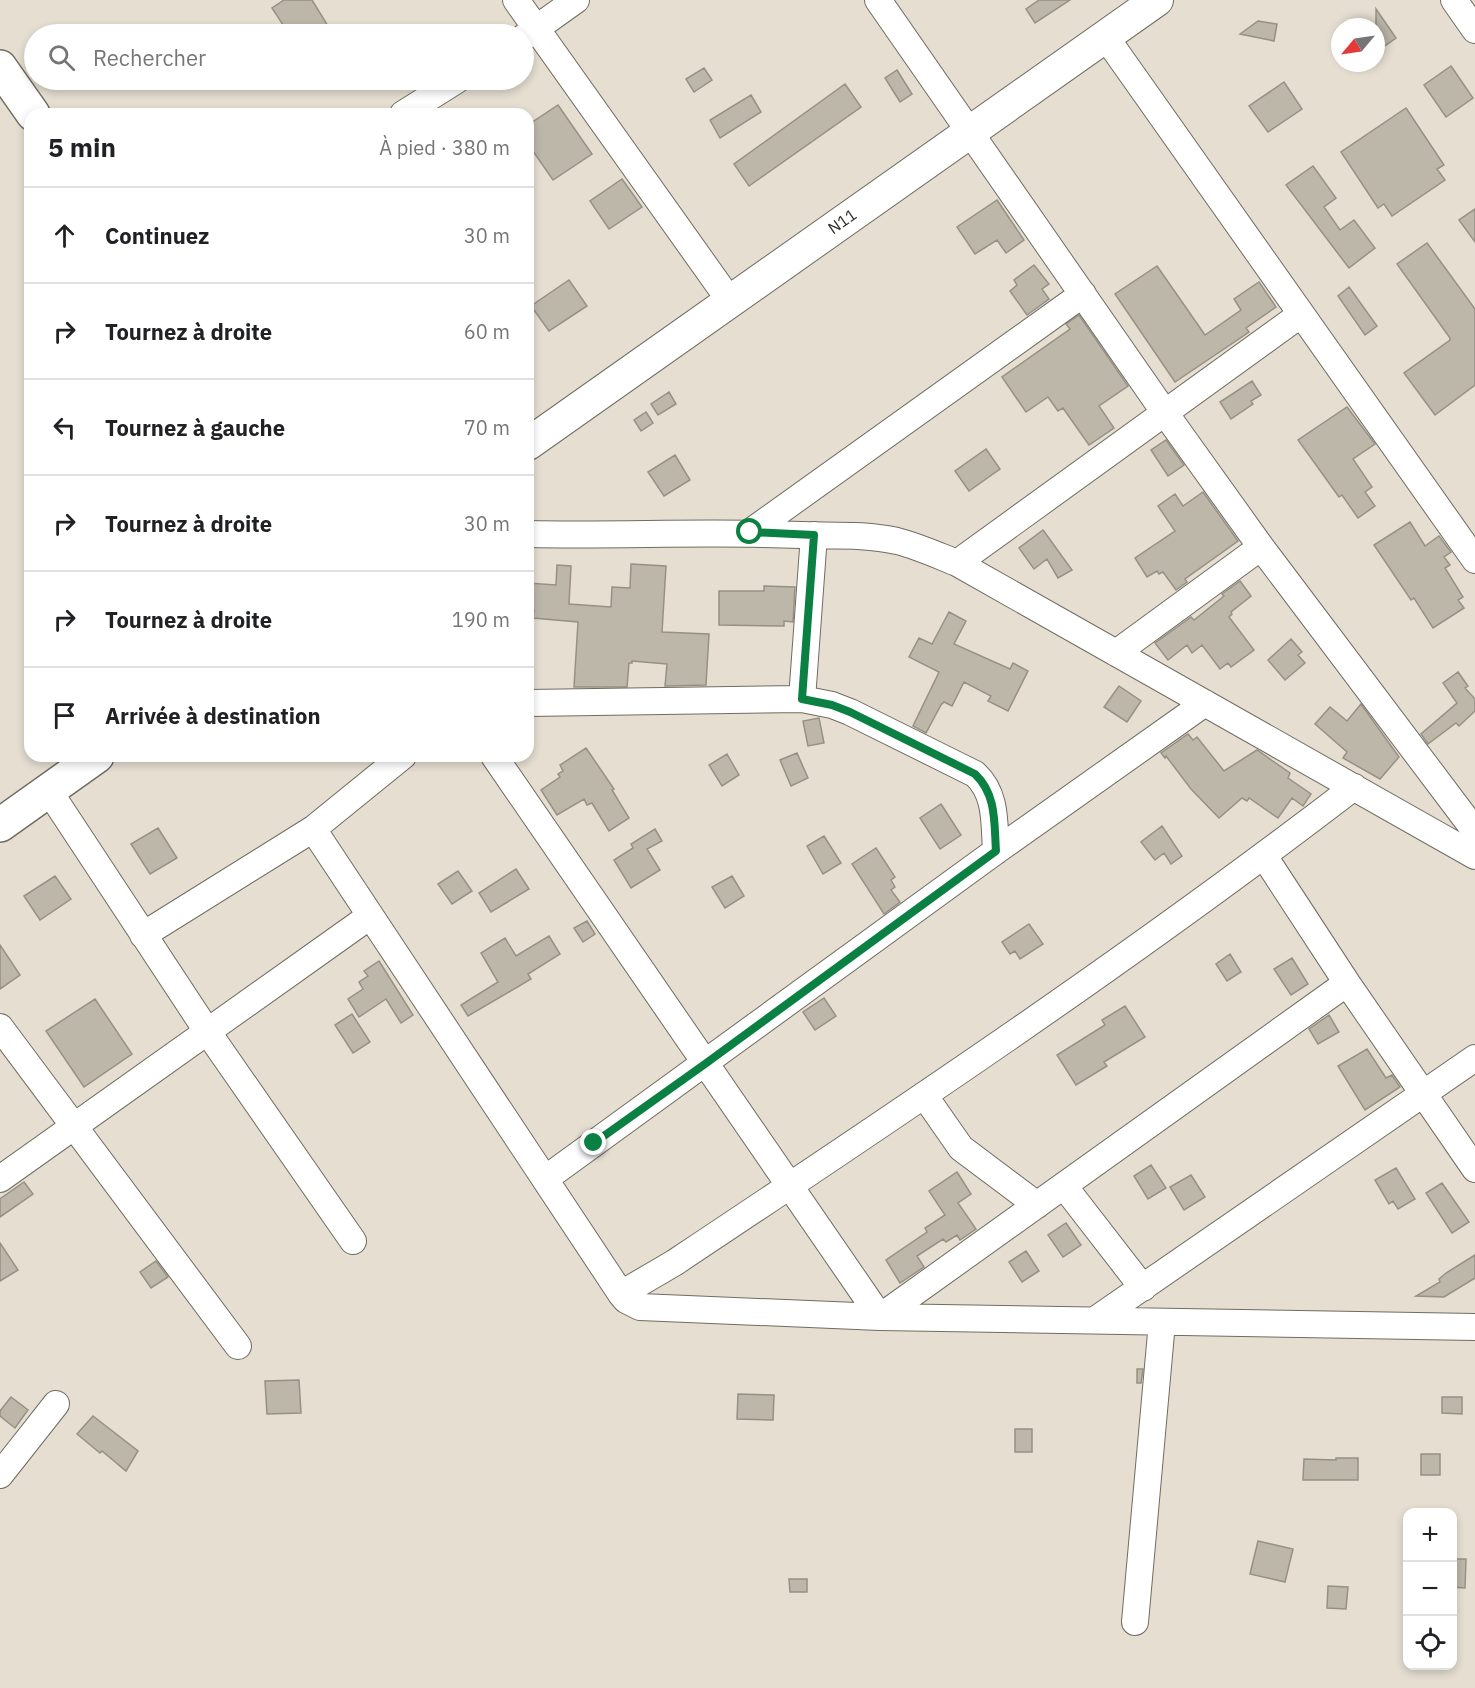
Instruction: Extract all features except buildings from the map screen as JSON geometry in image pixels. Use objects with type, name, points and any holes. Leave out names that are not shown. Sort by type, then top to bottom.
[{"type":"highway","points":[[0,67],[29,108]]},
{"type":"highway","points":[[0,825],[89,762]]},
{"type":"main road","name":"N11","points":[[534,440],[1157,0]]},
{"type":"street","points":[[516,0],[526,24]]},
{"type":"street","points":[[534,30],[576,0]]},
{"type":"street","points":[[878,0],[1261,547],[1475,831]]},
{"type":"street","points":[[1454,0],[1475,30]]},
{"type":"street","points":[[1106,36],[1300,315],[1475,560]]},
{"type":"street","points":[[534,38],[730,301]]},
{"type":"street","points":[[413,108],[441,90]]},
{"type":"street","points":[[750,532],[1083,294]]},
{"type":"street","points":[[957,563],[1300,315]]},
{"type":"street","points":[[534,534],[750,532],[867,536],[897,541],[957,563],[1475,856]]},
{"type":"street","points":[[802,699],[814,535]]},
{"type":"street","points":[[1116,653],[1261,547]]},
{"type":"street","points":[[534,703],[802,699],[832,705],[975,774],[987,786],[991,796],[996,851]]},
{"type":"street","points":[[545,1179],[996,851],[1205,703]]},
{"type":"street","points":[[143,935],[313,829],[396,762]]},
{"type":"street","points":[[498,762],[880,1317]]},
{"type":"street","points":[[621,1294],[674,1263],[1020,1030],[1264,856],[1354,788]]},
{"type":"street","points":[[49,791],[207,1031],[353,1241]]},
{"type":"street","points":[[313,829],[621,1294],[626,1300],[640,1307],[880,1317],[1475,1327]]},
{"type":"street","points":[[1264,856],[1347,983],[1475,1169]]},
{"type":"street","points":[[0,1179],[370,916]]},
{"type":"street","points":[[880,1317],[1347,983]]},
{"type":"street","points":[[0,1027],[238,1346]]},
{"type":"street","points":[[1095,1320],[1475,1058]]},
{"type":"street","points":[[924,1095],[962,1148],[1036,1205]]},
{"type":"street","points":[[1064,1185],[1143,1288]]},
{"type":"street","points":[[1135,1622],[1162,1322]]},
{"type":"street","points":[[0,1475],[56,1404]]},
{"type":"route","points":[[594,1143],[996,851],[991,796],[987,786],[975,774],[850,712],[832,705],[802,699],[814,535],[750,532]]}]
